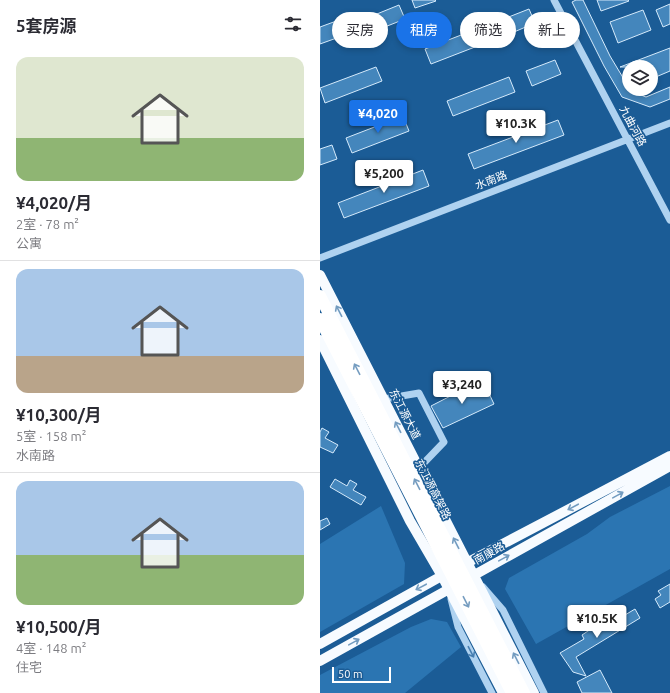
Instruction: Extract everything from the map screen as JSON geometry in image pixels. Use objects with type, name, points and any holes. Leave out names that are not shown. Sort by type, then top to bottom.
[{"type":"highway","name":"东江源高架路","points":[[320,296],[524,693]]},
{"type":"highway","name":"东江源高架路","points":[[320,319],[512,693]]},
{"type":"main road","name":"东江源大道","points":[[320,275],[466,563],[534,693]]},
{"type":"main road","points":[[320,340],[410,521],[442,576],[503,693]]},
{"type":"main road","name":"南康路","points":[[320,644],[466,563],[670,456]]},
{"type":"main road","name":"南康路","points":[[320,661],[670,466]]},
{"type":"street","name":"九曲河路","points":[[554,0],[670,220]]},
{"type":"street","name":"水南路","points":[[320,258],[627,140],[670,122]]},
{"type":"street","points":[[384,399],[419,393],[444,442],[419,468]]},
{"type":"street","points":[[473,576],[503,610],[544,693]]},
{"type":"street","points":[[448,589],[458,627],[492,693]]},
{"type":"shaded area","points":[[670,486],[670,569],[536,644],[505,589],[509,578],[587,534],[610,517]]},
{"type":"shaded area","points":[[381,506],[405,563],[404,584],[320,632],[320,544]]},
{"type":"shaded area","points":[[431,619],[447,622],[461,647],[405,693],[320,693],[320,675],[411,627]]},
{"type":"building","points":[[412,0],[435,0],[436,1],[415,8]]},
{"type":"building","points":[[576,0],[583,0],[610,56],[622,76],[622,96],[658,96],[658,92],[670,87],[670,99],[650,107],[622,97],[604,66],[580,18],[580,12],[577,12],[572,2]]},
{"type":"building","points":[[597,0],[628,0],[629,1],[601,11]]},
{"type":"building","points":[[670,4],[670,24],[663,27],[656,10]]},
{"type":"building","points":[[399,5],[402,12],[396,12],[396,23],[388,26],[388,12],[382,12]]},
{"type":"building","points":[[529,9],[530,12],[524,12],[524,28],[516,31],[516,14]]},
{"type":"building","points":[[643,10],[651,30],[618,43],[610,22]]},
{"type":"building","points":[[332,23],[332,40],[320,44],[320,27]]},
{"type":"building","points":[[460,35],[460,48],[472,48],[431,64],[425,49],[452,48],[452,39]]},
{"type":"building","points":[[670,48],[670,71],[658,76],[658,60],[638,60]]},
{"type":"building","points":[[555,60],[561,74],[532,86],[526,71]]},
{"type":"building","points":[[376,67],[382,81],[325,103],[320,88]]},
{"type":"building","points":[[509,77],[515,92],[453,116],[447,101]]},
{"type":"building","points":[[403,116],[409,131],[352,153],[346,138]]},
{"type":"building","points":[[558,120],[564,135],[474,169],[468,154]]},
{"type":"building","points":[[332,145],[337,159],[320,165],[320,149]]},
{"type":"building","points":[[423,170],[429,186],[344,218],[338,203]]},
{"type":"building","points":[[484,383],[494,404],[443,428],[431,406],[470,386],[472,390]]},
{"type":"building","points":[[322,428],[329,432],[325,438],[338,445],[333,453],[320,447],[320,432]]},
{"type":"building","points":[[335,479],[347,486],[350,480],[357,484],[353,490],[366,497],[361,505],[330,487]]},
{"type":"building","points":[[327,518],[330,524],[320,530],[320,521]]},
{"type":"building","points":[[670,584],[670,602],[660,608],[655,599],[661,595],[658,591]]},
{"type":"building","points":[[635,609],[640,618],[576,657],[586,676],[573,672],[560,653],[584,639],[582,635],[594,627],[598,633],[614,623],[611,618],[623,611],[625,615]]},
{"type":"building","points":[[600,670],[612,693],[582,693],[577,682]]}]
